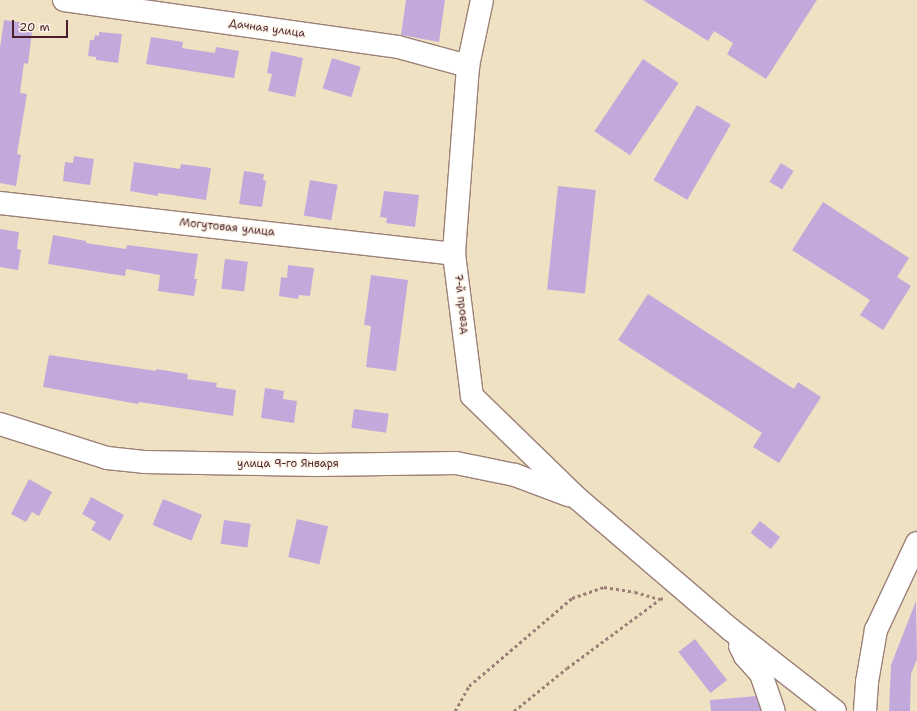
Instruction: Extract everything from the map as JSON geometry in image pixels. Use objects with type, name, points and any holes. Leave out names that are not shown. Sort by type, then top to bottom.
[{"type":"street","name":"Дачная улица","points":[[64,0],[398,47],[468,66]]},
{"type":"street","name":"7-й проезд","points":[[482,0],[468,66],[454,254],[472,396],[577,498],[730,629],[835,711]]},
{"type":"street","name":"Могутовая улица","points":[[0,202],[454,254]]},
{"type":"street","name":"улица 9-го Января","points":[[0,424],[107,458],[144,462],[317,465],[456,463],[515,475],[577,498]]},
{"type":"street","points":[[865,711],[867,682],[876,630],[917,543]]},
{"type":"street","points":[[730,629],[745,656],[761,674],[774,711]]},
{"type":"path","points":[[455,711],[469,686],[572,598],[604,587],[635,592],[660,599]]},
{"type":"path","points":[[514,711],[567,668],[660,599],[683,589]]},
{"type":"building","points":[[406,0],[445,0],[439,42],[401,35]]},
{"type":"building","points":[[643,0],[817,0],[766,79],[727,54],[733,43],[714,31],[708,41]]},
{"type":"building","points":[[4,20],[33,24],[28,64],[24,63],[20,93],[27,94],[17,154],[21,155],[16,186],[0,183],[0,48]]},
{"type":"building","points":[[99,32],[122,34],[118,63],[96,60],[96,57],[88,56],[90,40],[94,40],[95,35],[99,36]]},
{"type":"building","points":[[151,37],[183,42],[182,48],[215,53],[216,47],[239,51],[234,78],[146,64]]},
{"type":"building","points":[[271,51],[303,58],[295,97],[268,91],[272,74],[267,73]]},
{"type":"building","points":[[332,58],[361,67],[351,97],[323,89]]},
{"type":"building","points":[[643,59],[679,83],[630,155],[594,131]]},
{"type":"building","points":[[697,105],[731,124],[687,200],[654,180]]},
{"type":"building","points":[[74,156],[94,159],[90,185],[63,181],[65,162],[73,163]]},
{"type":"building","points":[[134,162],[180,169],[181,164],[211,168],[206,200],[158,193],[158,196],[130,191]]},
{"type":"building","points":[[781,163],[794,171],[782,190],[769,182]]},
{"type":"building","points":[[244,171],[264,174],[263,180],[266,181],[262,207],[239,204]]},
{"type":"building","points":[[310,180],[338,185],[331,220],[304,215]]},
{"type":"building","points":[[558,186],[596,190],[585,293],[547,289]]},
{"type":"building","points":[[384,191],[419,195],[415,227],[386,223],[387,218],[380,217]]},
{"type":"building","points":[[823,202],[909,258],[897,277],[911,286],[883,330],[860,315],[870,300],[792,250]]},
{"type":"building","points":[[0,229],[19,232],[17,249],[21,250],[18,270],[0,267]]},
{"type":"building","points":[[53,235],[86,241],[86,243],[126,249],[127,245],[198,254],[194,279],[197,279],[194,296],[158,291],[160,275],[126,269],[125,276],[48,264]]},
{"type":"building","points":[[225,259],[248,262],[244,292],[221,289]]},
{"type":"building","points":[[288,265],[314,268],[310,296],[299,295],[298,299],[279,296],[281,277],[287,278]]},
{"type":"building","points":[[371,275],[408,280],[396,371],[366,367],[371,326],[364,325]]},
{"type":"building","points":[[648,294],[794,389],[798,382],[821,397],[779,463],[753,447],[762,433],[618,340]]},
{"type":"building","points":[[49,355],[156,371],[156,369],[188,374],[187,379],[217,383],[216,387],[236,390],[233,416],[139,402],[138,404],[43,387]]},
{"type":"building","points":[[265,388],[284,391],[283,399],[297,401],[294,423],[261,418]]},
{"type":"building","points":[[354,409],[389,414],[386,433],[351,428]]},
{"type":"building","points":[[29,479],[52,492],[39,516],[32,512],[26,522],[11,514]]},
{"type":"building","points":[[91,497],[124,515],[110,541],[91,530],[96,522],[82,514]]},
{"type":"building","points":[[163,499],[202,515],[191,541],[153,525]]},
{"type":"building","points":[[297,519],[328,526],[319,564],[288,557]]},
{"type":"building","points":[[224,520],[251,524],[247,548],[221,544]]},
{"type":"building","points":[[760,521],[780,537],[771,549],[751,533]]},
{"type":"building","points":[[916,601],[917,659],[911,674],[910,711],[889,711],[891,665]]},
{"type":"building","points":[[695,639],[727,680],[710,693],[678,652]]},
{"type":"building","points":[[756,696],[761,711],[711,711],[710,700]]}]
